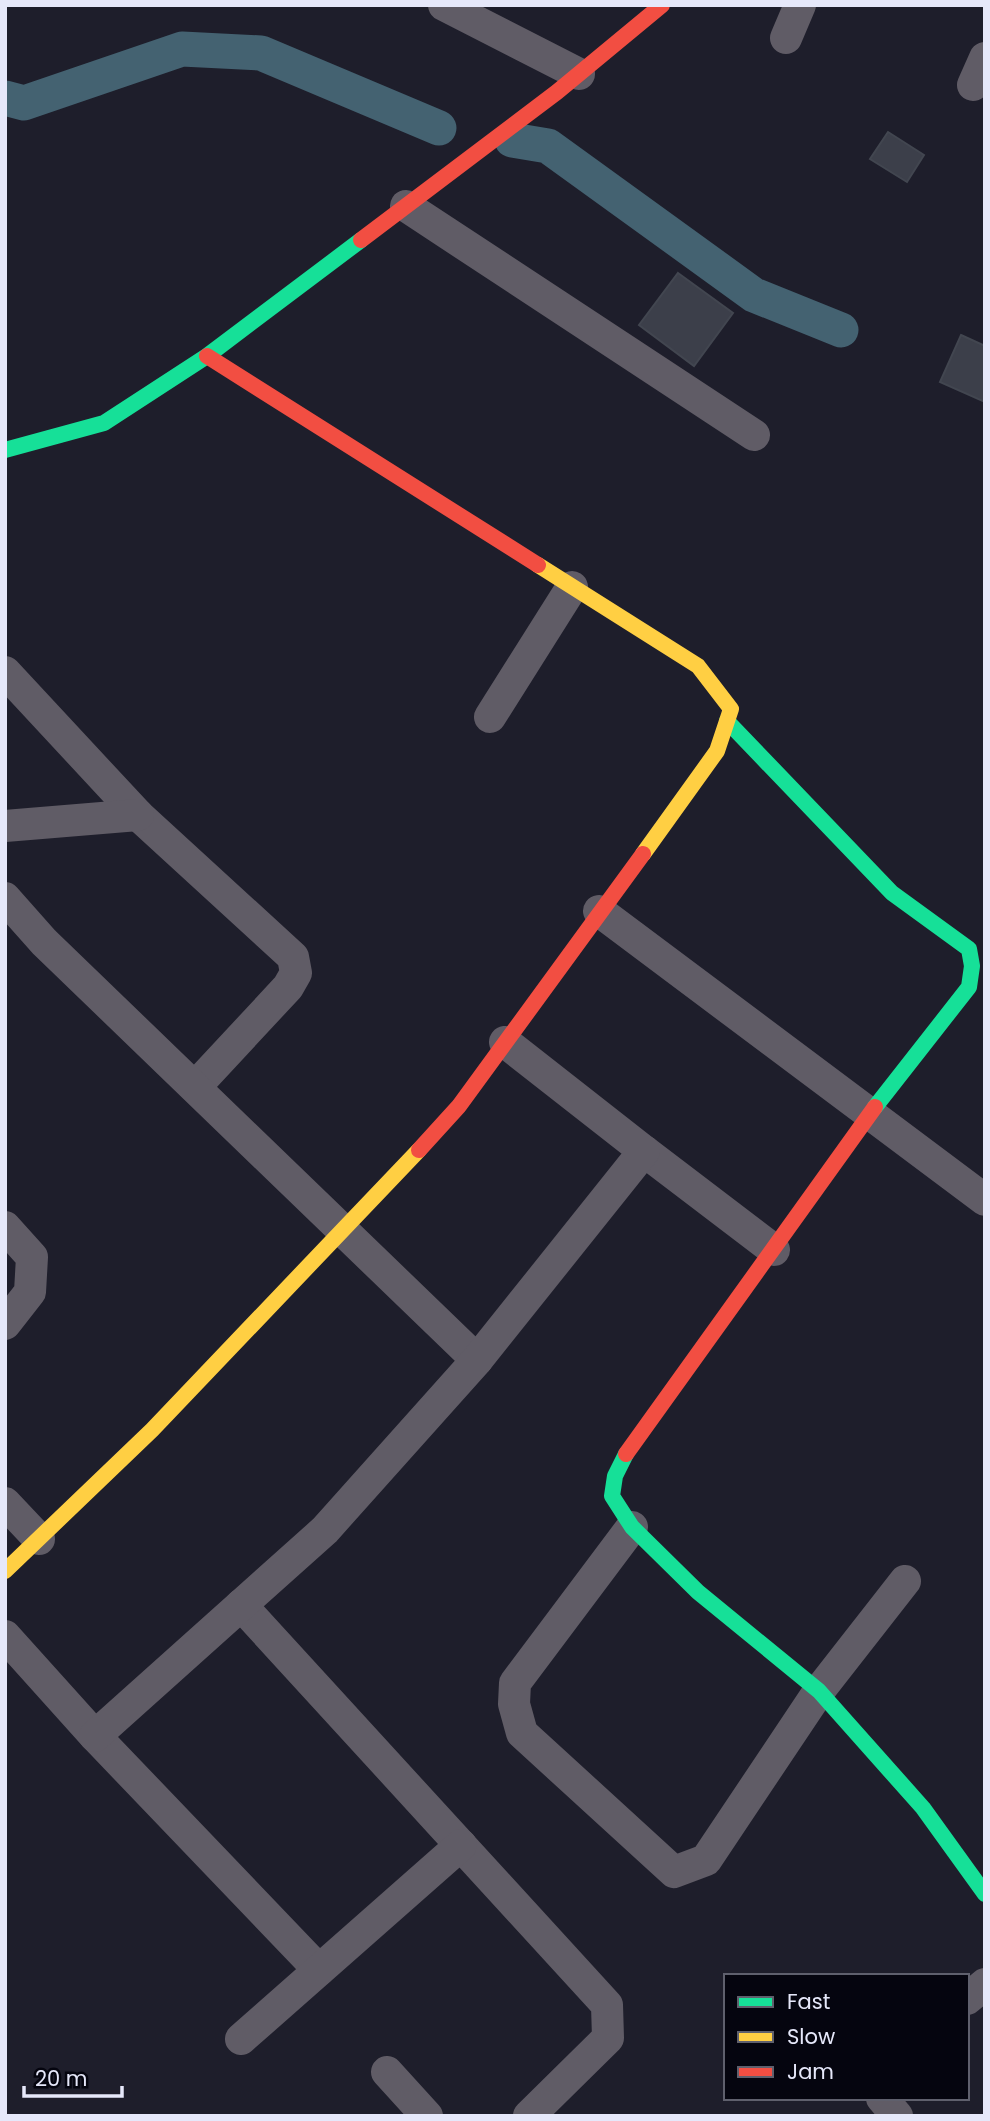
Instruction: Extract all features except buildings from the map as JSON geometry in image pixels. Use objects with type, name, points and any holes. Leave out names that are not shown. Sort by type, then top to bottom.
[{"type":"street","points":[[444,5],[579,74]]},
{"type":"street","points":[[5,450],[103,423],[207,356],[579,74],[662,5]]},
{"type":"street","points":[[786,38],[800,5]]},
{"type":"street","points":[[406,206],[754,435]]},
{"type":"street","points":[[5,1571],[152,1430],[344,1232],[458,1106],[717,751],[731,709],[698,666],[207,356]]},
{"type":"street","points":[[490,718],[572,587]]},
{"type":"street","points":[[5,672],[138,815],[293,957],[296,973],[288,987],[195,1087]]},
{"type":"street","points":[[727,721],[892,893],[969,949],[972,965],[969,987],[870,1113],[623,1458],[615,1476],[612,1496],[632,1527],[698,1592],[819,1691],[923,1808],[985,1894]]},
{"type":"street","points":[[5,826],[138,815]]},
{"type":"street","points":[[5,898],[44,942],[477,1360]]},
{"type":"street","points":[[599,911],[985,1200]]},
{"type":"street","points":[[505,1042],[774,1250]]},
{"type":"street","points":[[94,1736],[325,1530],[477,1360],[644,1152]]},
{"type":"street","points":[[5,1227],[32,1257],[30,1292],[5,1324]]},
{"type":"street","points":[[5,1503],[39,1539]]},
{"type":"street","points":[[632,1527],[514,1683],[514,1704],[522,1733],[674,1872],[706,1860],[819,1691],[905,1581]]},
{"type":"street","points":[[241,1605],[607,2005],[608,2038],[529,2116]]},
{"type":"street","points":[[5,1636],[94,1736],[319,1970]]},
{"type":"street","points":[[241,2039],[461,1845]]},
{"type":"street","points":[[969,1997],[985,1984]]},
{"type":"street","points":[[387,2072],[427,2116]]},
{"type":"street","points":[[884,2100],[897,2116]]},
{"type":"waterway","points":[[5,98],[24,103],[182,49],[261,53],[439,128]]},
{"type":"waterway","points":[[512,140],[548,146],[754,295],[841,330]]},
{"type":"traffic: fast","points":[[5,450],[104,423],[207,356],[361,240]]},
{"type":"traffic: fast","points":[[727,721],[892,893],[969,949],[972,966],[969,987],[875,1107]]},
{"type":"traffic: fast","points":[[626,1454],[615,1476],[612,1496],[632,1527],[698,1592],[819,1691],[923,1808],[985,1894]]},
{"type":"traffic: slow","points":[[538,565],[698,666],[731,709],[717,751],[643,854]]},
{"type":"traffic: slow","points":[[5,1571],[152,1430],[419,1150]]},
{"type":"traffic: jam","points":[[361,240],[557,92],[662,5]]},
{"type":"traffic: jam","points":[[207,356],[538,565]]},
{"type":"traffic: jam","points":[[419,1150],[459,1106],[643,854]]},
{"type":"traffic: jam","points":[[626,1454],[875,1107]]}]
